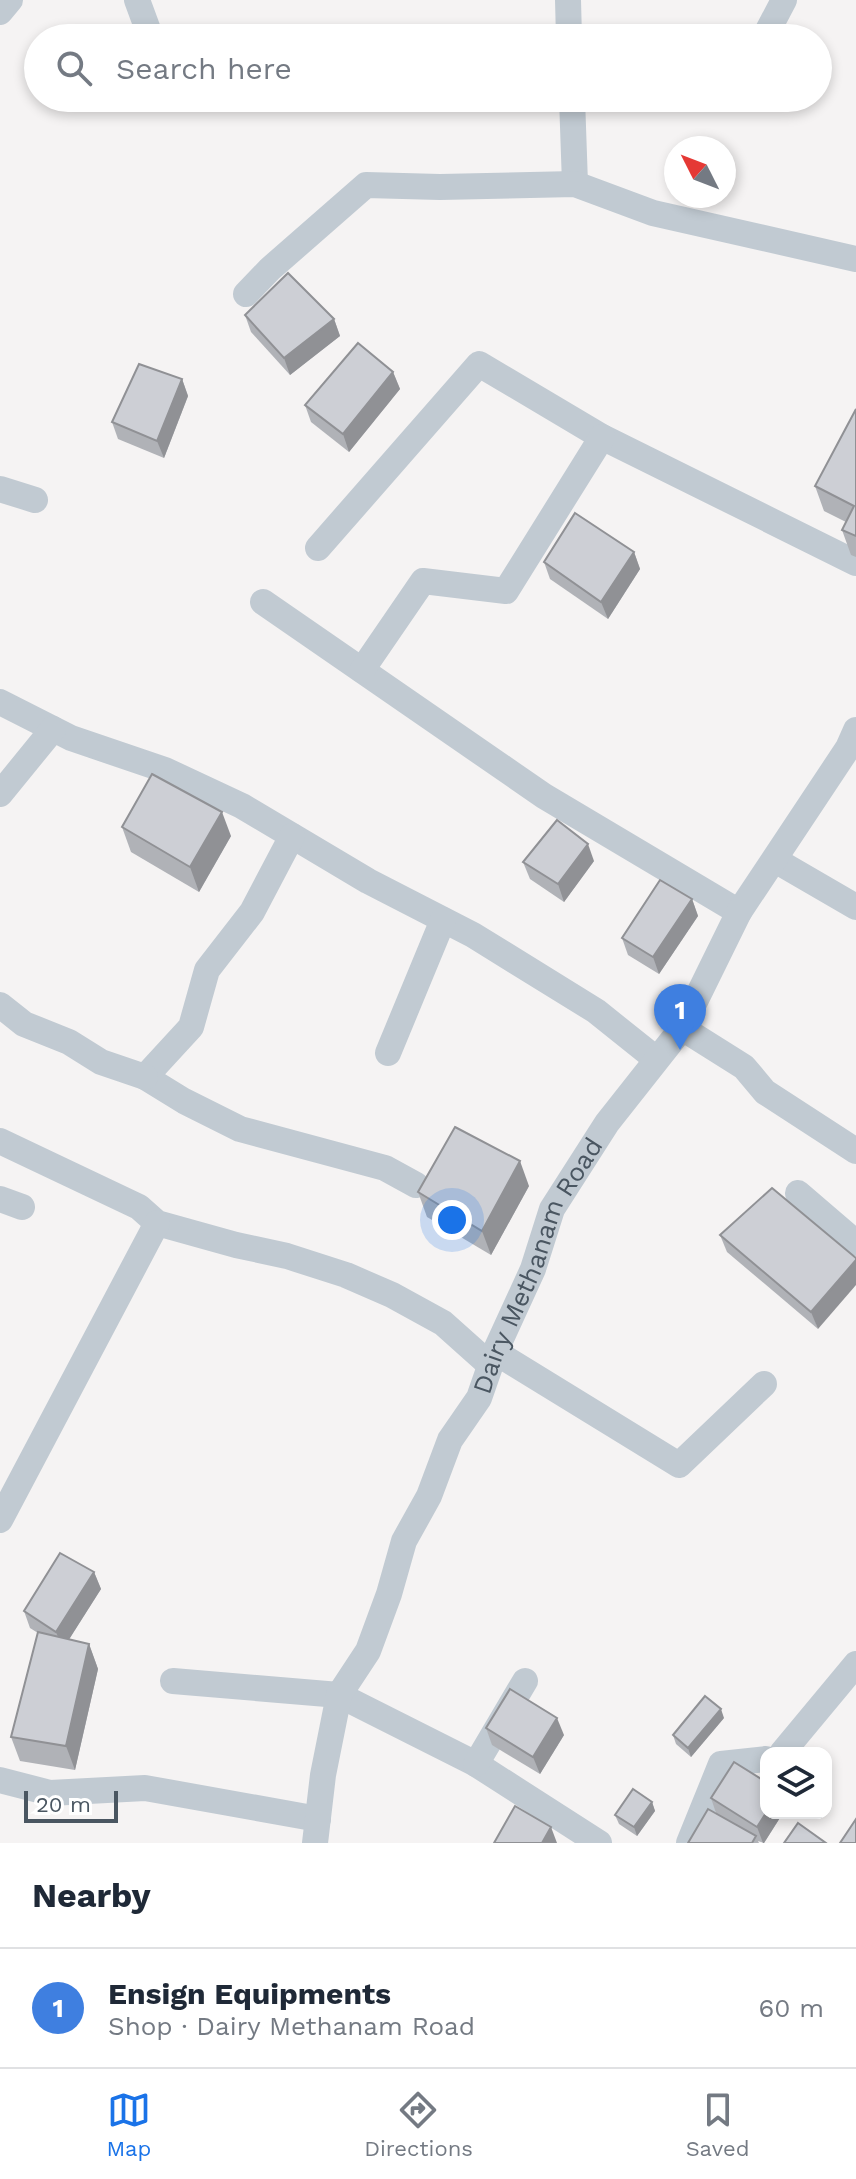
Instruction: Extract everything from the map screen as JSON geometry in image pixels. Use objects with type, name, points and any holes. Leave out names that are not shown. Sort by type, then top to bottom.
[{"type":"street","points":[[0,12],[10,0]]},
{"type":"street","points":[[137,0],[146,24]]},
{"type":"street","points":[[568,0],[569,24]]},
{"type":"street","points":[[771,24],[784,0]]},
{"type":"street","points":[[572,112],[575,184]]},
{"type":"street","points":[[246,294],[366,185],[575,184],[653,213],[856,259]]},
{"type":"street","points":[[318,548],[479,364],[602,437],[856,563]]},
{"type":"street","points":[[362,670],[423,581],[506,591],[602,437]]},
{"type":"street","points":[[0,489],[35,500]]},
{"type":"street","points":[[263,602],[544,796],[739,912]]},
{"type":"street","points":[[0,702],[71,738],[165,770],[242,806],[368,881],[473,935],[596,1011],[656,1059]]},
{"type":"street","points":[[0,794],[53,729]]},
{"type":"street","name":"Dairy Methanam Road","points":[[316,1831],[323,1775],[339,1695],[368,1651],[404,1541],[429,1496],[450,1440],[479,1398],[533,1269],[552,1209],[607,1123],[682,1028],[739,912],[848,748],[856,730]]},
{"type":"street","points":[[145,1077],[191,1027],[207,970],[252,912],[292,836]]},
{"type":"street","points":[[775,860],[856,907]]},
{"type":"street","points":[[388,1053],[443,920]]},
{"type":"street","points":[[0,1005],[24,1024],[69,1042],[101,1062],[145,1077],[240,1129],[385,1168],[416,1185]]},
{"type":"street","points":[[682,1028],[744,1067],[765,1092],[856,1151]]},
{"type":"street","points":[[0,1141],[139,1207],[157,1223],[287,1256],[381,1290],[443,1323],[493,1359],[679,1465],[764,1384]]},
{"type":"street","points":[[798,1193],[856,1243]]},
{"type":"street","points":[[0,1520],[157,1223]]},
{"type":"street","points":[[787,1747],[856,1664]]},
{"type":"street","points":[[173,1681],[339,1695],[476,1764],[593,1841]]},
{"type":"street","points":[[476,1764],[525,1681]]},
{"type":"street","points":[[689,1843],[721,1764],[760,1760]]},
{"type":"street","points":[[0,1780],[50,1793],[145,1788],[316,1831]]},
{"type":"building","points":[[288,273],[334,319],[284,358],[245,315]]},
{"type":"building","points":[[358,343],[393,372],[343,434],[305,405]]},
{"type":"building","points":[[139,364],[182,379],[157,441],[112,422]]},
{"type":"building","points":[[856,409],[856,536],[842,530],[854,506],[815,486]]},
{"type":"building","points":[[575,513],[634,552],[601,602],[544,562]]},
{"type":"building","points":[[152,774],[222,812],[190,867],[122,827]]},
{"type":"building","points":[[557,820],[588,844],[558,884],[523,862]]},
{"type":"building","points":[[660,880],[692,899],[653,957],[622,938]]},
{"type":"building","points":[[455,1127],[520,1161],[482,1231],[418,1192]]},
{"type":"building","points":[[772,1188],[856,1258],[811,1312],[720,1235]]},
{"type":"building","points":[[60,1553],[94,1572],[56,1632],[24,1611]]},
{"type":"building","points":[[38,1632],[89,1644],[66,1746],[11,1737]]},
{"type":"building","points":[[510,1689],[557,1718],[533,1757],[486,1728]]},
{"type":"building","points":[[705,1696],[721,1709],[688,1748],[673,1735]]},
{"type":"building","points":[[734,1762],[760,1778],[762,1819],[757,1827],[711,1798]]},
{"type":"building","points":[[633,1789],[652,1802],[634,1827],[615,1815]]},
{"type":"building","points":[[515,1806],[551,1827],[542,1843],[494,1843]]},
{"type":"building","points":[[708,1809],[756,1836],[752,1843],[688,1843]]},
{"type":"building","points":[[856,1819],[856,1843],[840,1843]]},
{"type":"building","points":[[798,1823],[826,1843],[784,1843]]},
{"type":"place","name":"Ensign Equipments","points":[[680,1050]]}]
